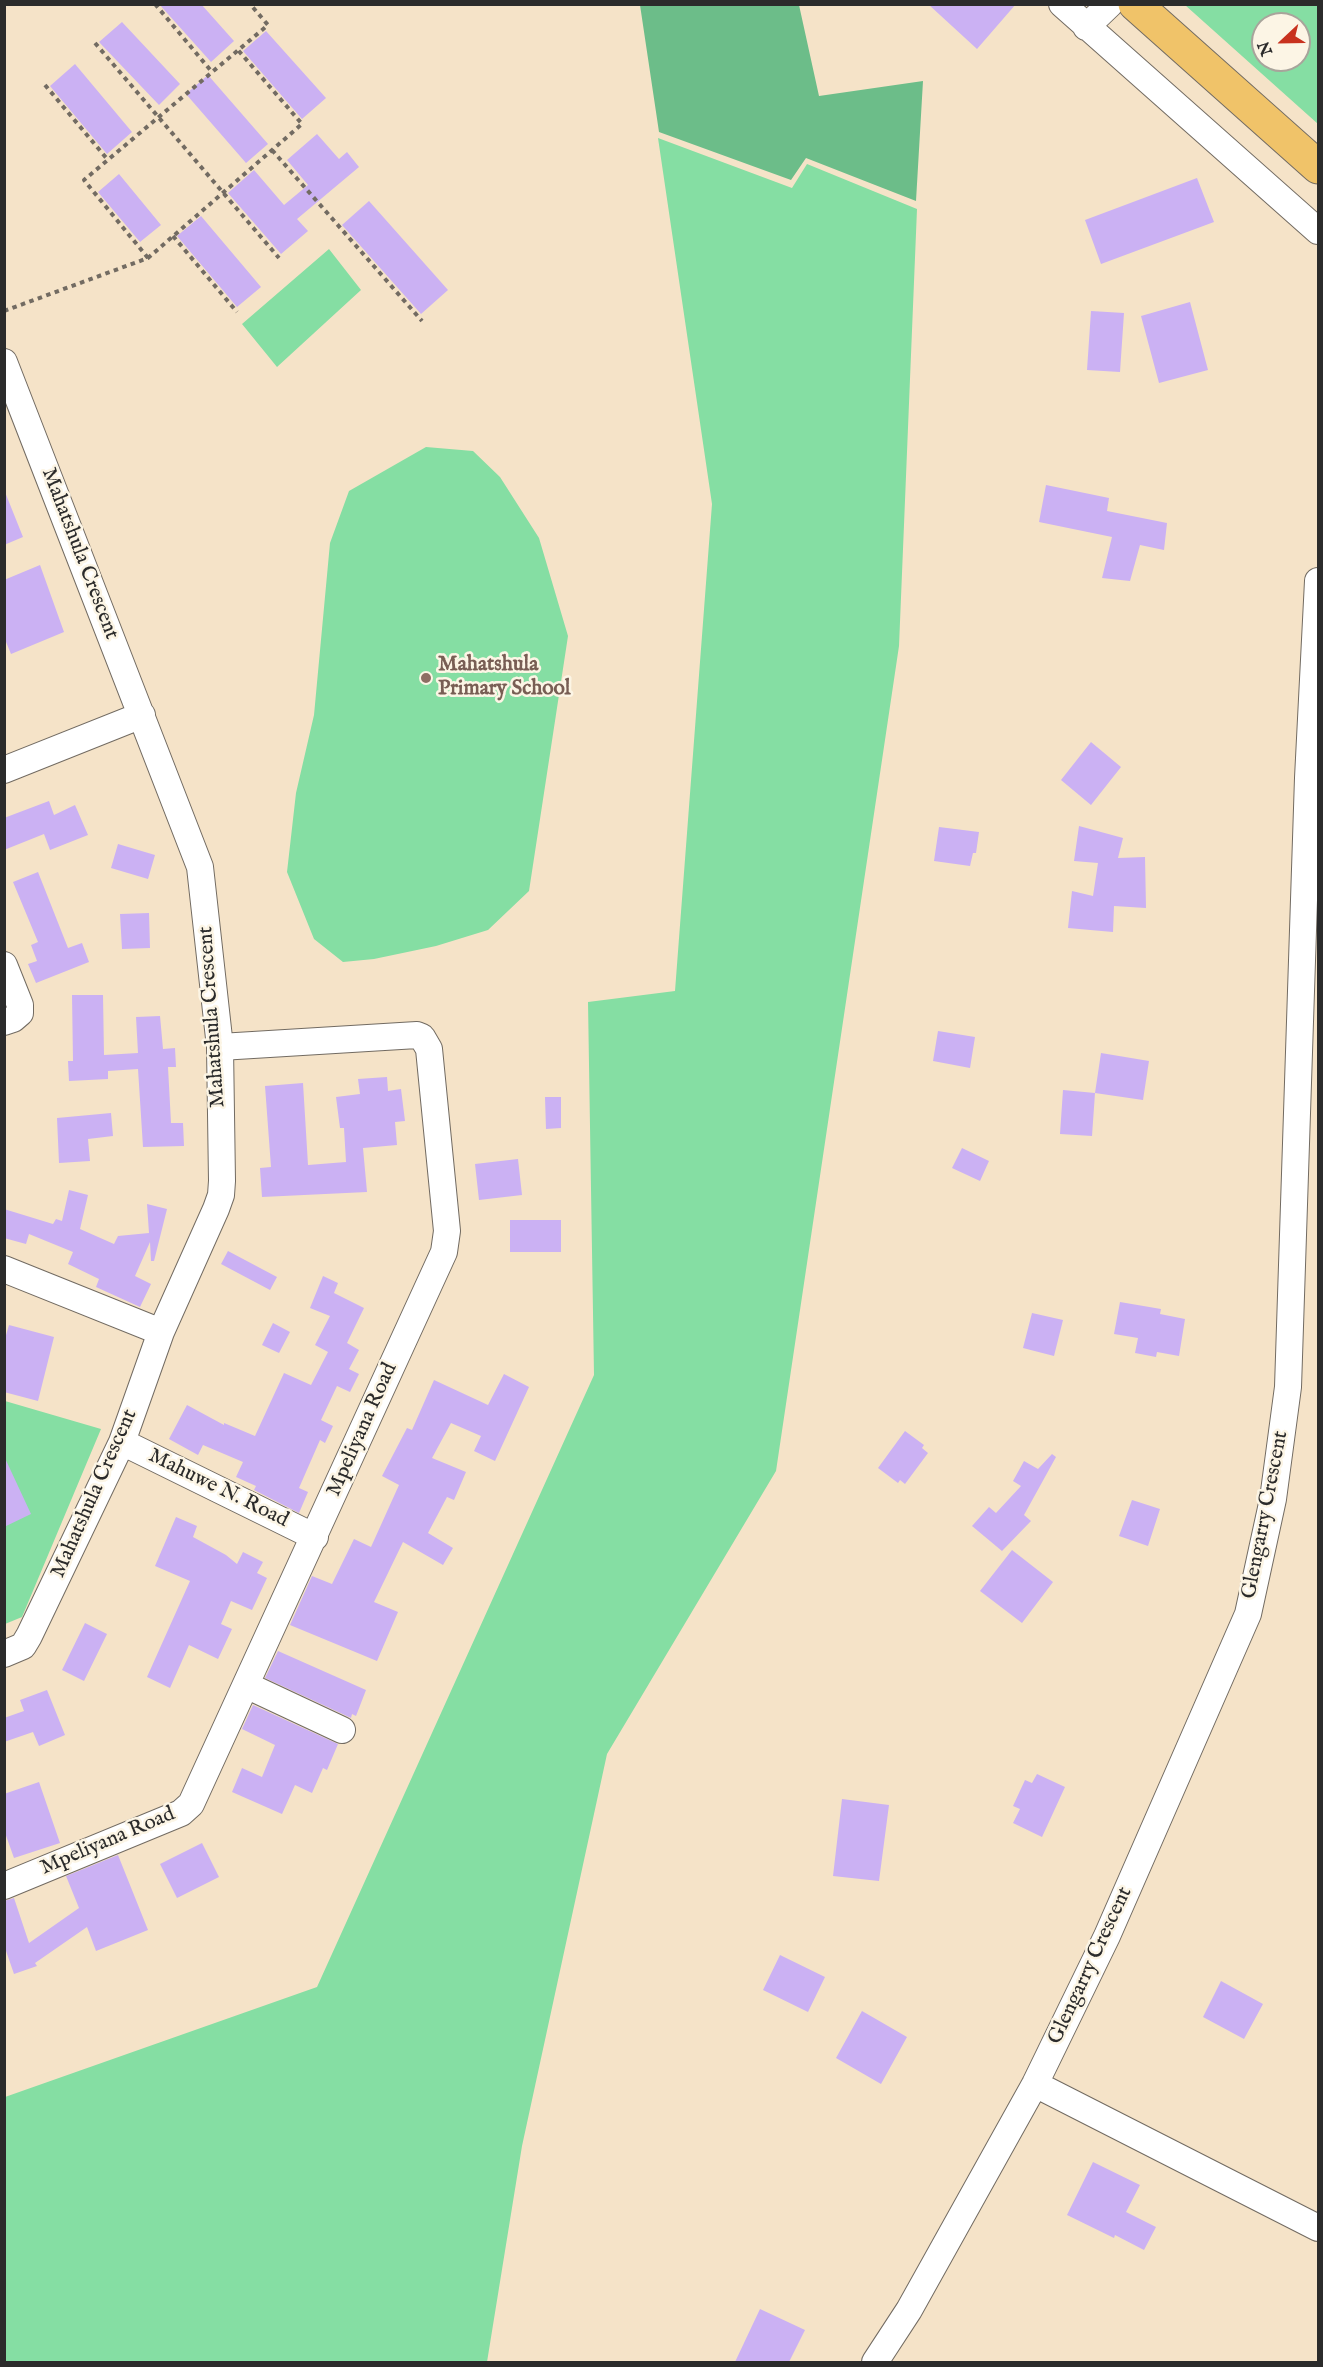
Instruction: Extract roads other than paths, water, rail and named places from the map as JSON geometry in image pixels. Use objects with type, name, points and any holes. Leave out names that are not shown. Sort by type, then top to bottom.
[{"type":"highway","points":[[1135,4],[1318,167]]},
{"type":"street","points":[[1062,4],[1318,231]]},
{"type":"street","points":[[1086,27],[1110,4]]},
{"type":"street","name":"Mahatshula Crescent","points":[[4,362],[200,867],[220,1047],[221,1195],[161,1332],[122,1442],[29,1636],[23,1646],[4,1654]]},
{"type":"street","name":"Glengarry Crescent","points":[[875,2362],[909,2310],[1035,2084],[1107,1936],[1248,1614],[1273,1499],[1288,1387],[1308,790],[1318,580]]},
{"type":"street","points":[[4,770],[142,715]]},
{"type":"street","points":[[4,965],[20,1005],[20,1013],[4,1022]]},
{"type":"street","name":"Mpeliyana Road","points":[[4,1886],[181,1813],[191,1804],[444,1252],[447,1231],[429,1049],[422,1036],[220,1047]]},
{"type":"street","points":[[4,1269],[161,1332]]},
{"type":"street","name":"Mahuwe N. Road","points":[[122,1442],[315,1537]]},
{"type":"street","points":[[246,1685],[342,1730]]},
{"type":"street","points":[[1035,2084],[1318,2228]]},
{"type":"place","name":"Mahatshula Primary School","points":[[426,678]]}]
